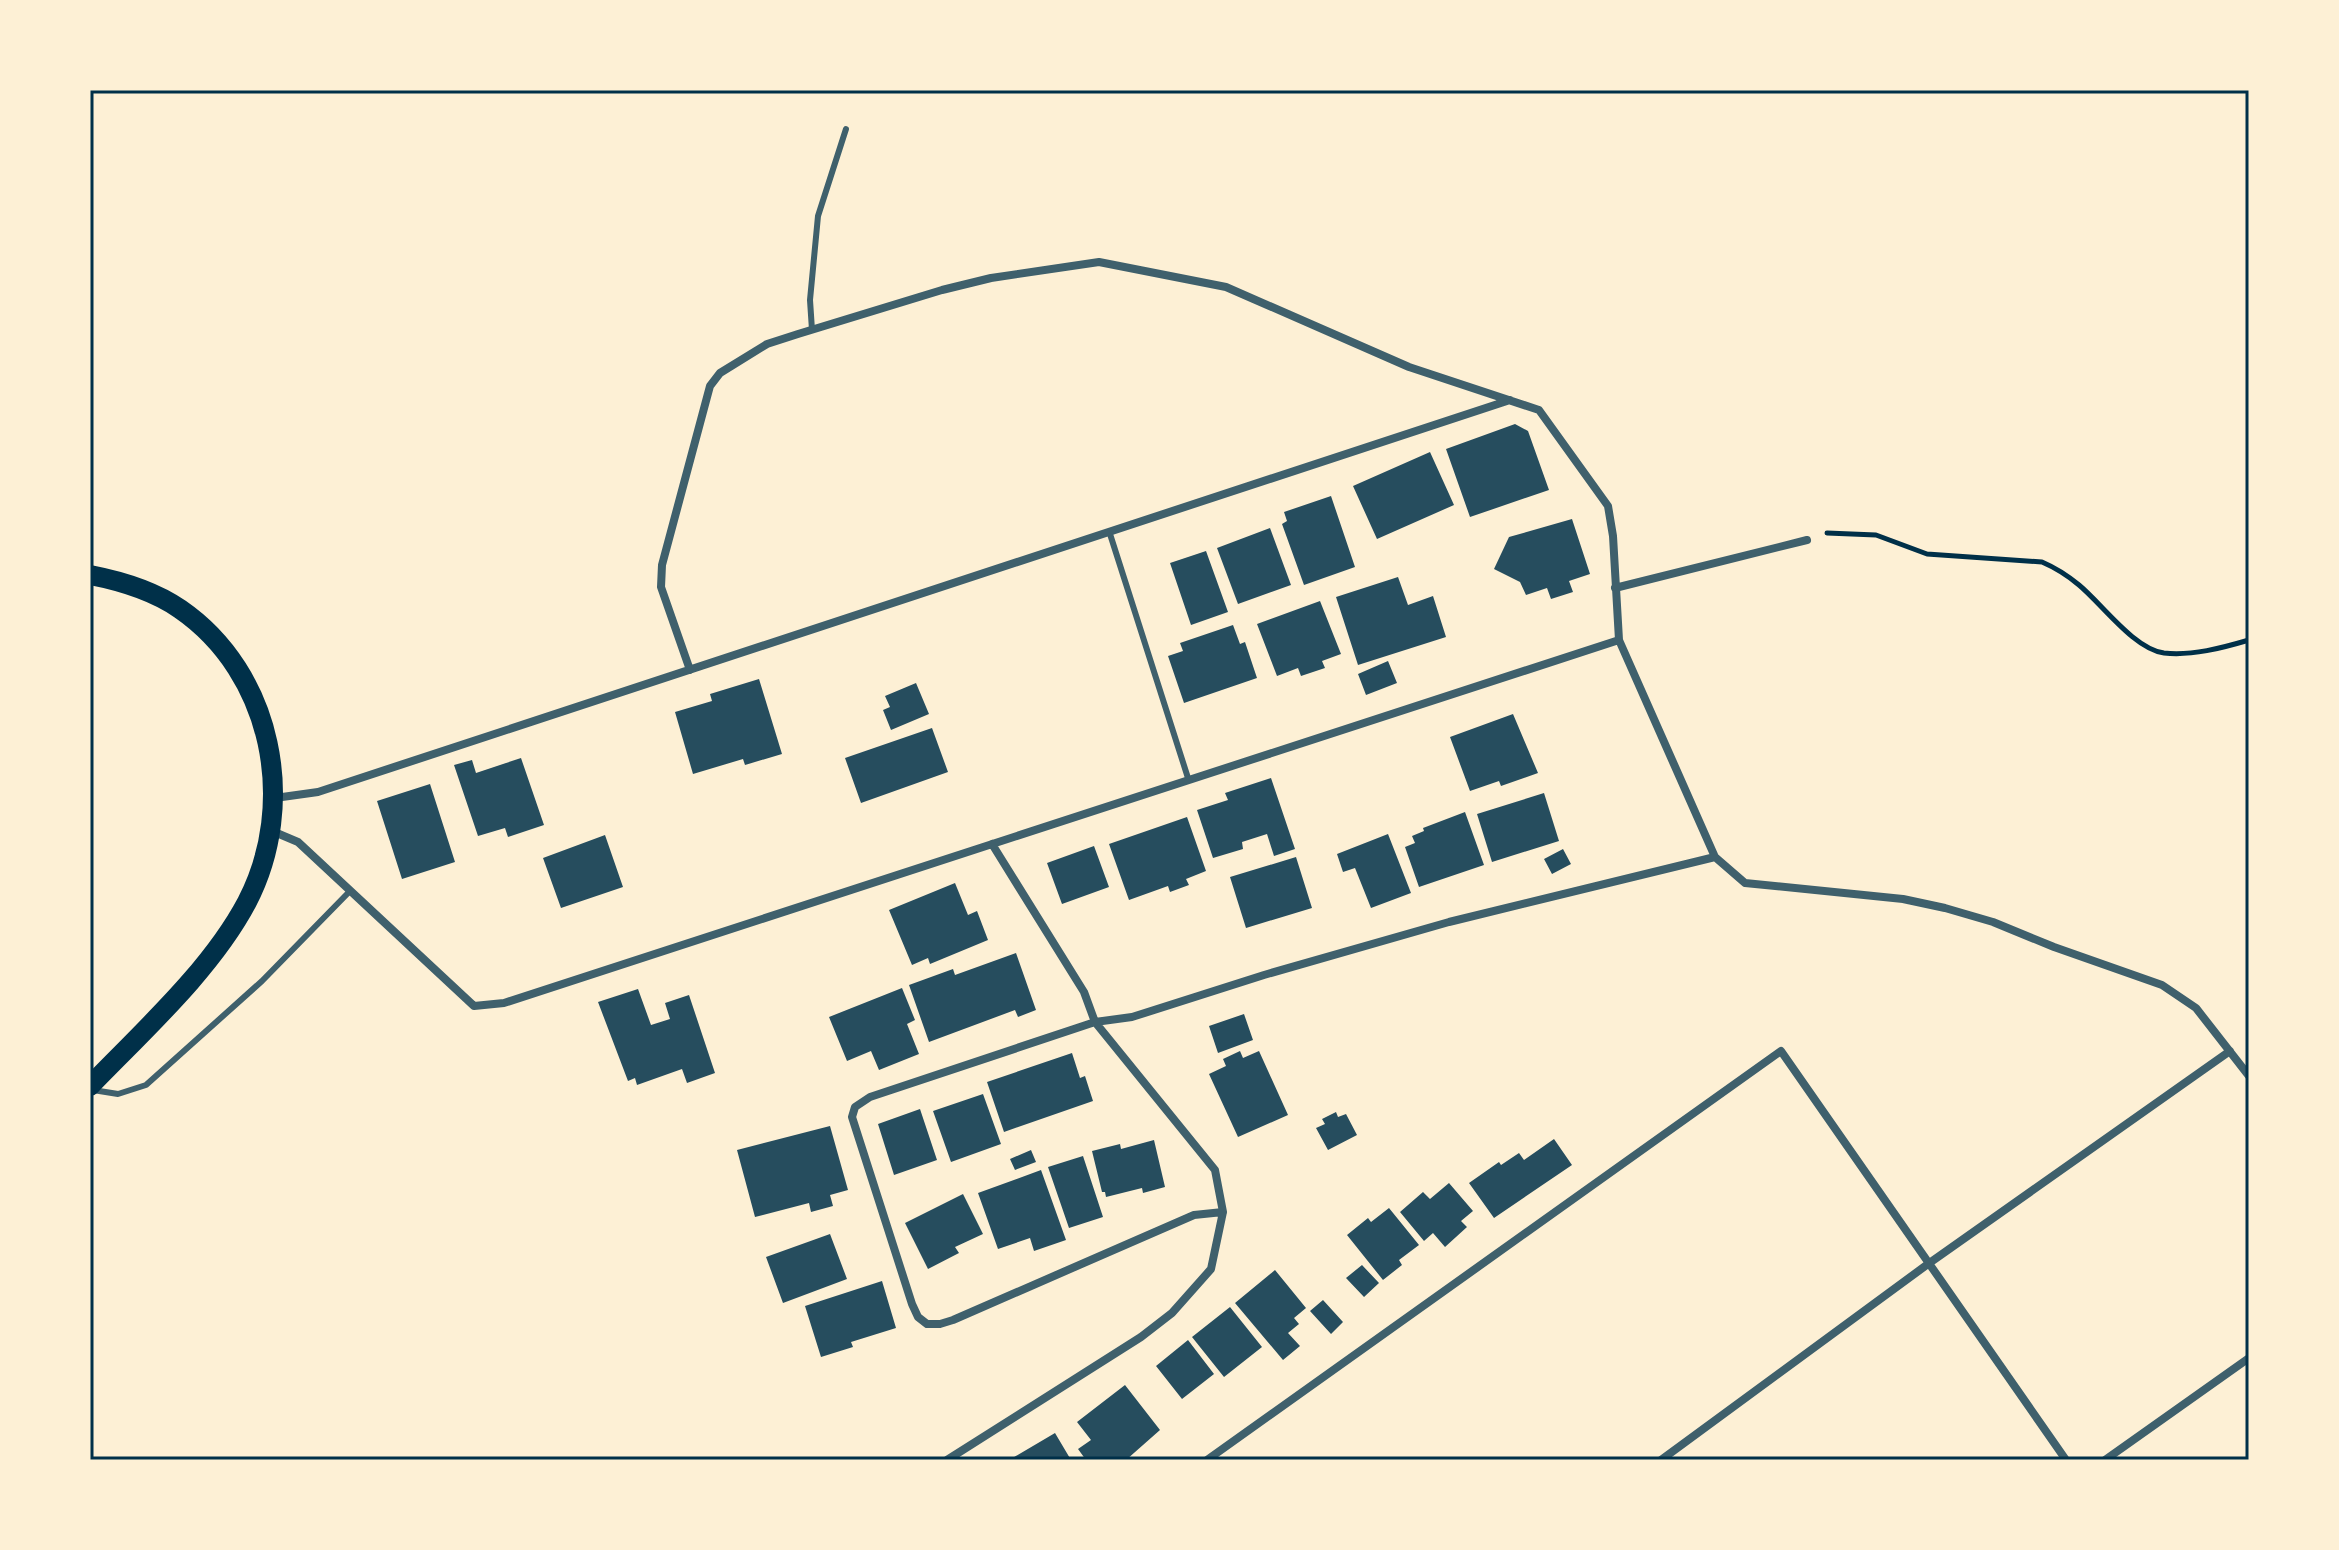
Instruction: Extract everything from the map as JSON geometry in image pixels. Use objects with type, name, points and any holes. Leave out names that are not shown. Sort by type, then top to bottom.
[{"type":"main road","points":[[90,575],[150,592],[180,609],[213,637],[240,671],[257,706],[270,754],[274,799],[272,831],[261,869],[248,901],[235,922],[187,986],[90,1088]]},
{"type":"street","points":[[690,670],[661,587],[662,565],[710,386],[720,373],[767,344],[991,278],[1099,262],[1226,287],[1409,367],[1539,410],[1608,506],[1613,536],[1619,640],[1715,857],[1745,883],[1903,899],[1993,922],[2054,947],[2112,965],[2162,985],[2196,1008],[2249,1076]]},
{"type":"street","points":[[274,799],[318,792],[1511,400]]},
{"type":"street","points":[[1615,588],[1807,540]]},
{"type":"street","points":[[272,831],[298,842],[474,1006],[504,1003],[1619,640]]},
{"type":"street","points":[[947,1460],[1109,1359],[1172,1313],[1211,1269],[1223,1212],[1215,1170],[1095,1022],[1084,992],[992,844]]},
{"type":"street","points":[[1223,1212],[1194,1215],[953,1320],[927,1324],[918,1317],[852,1117],[855,1107],[870,1097],[1095,1022],[1132,1017],[1449,922],[1715,857]]},
{"type":"street","points":[[1207,1460],[1781,1051],[2066,1460]]},
{"type":"street","points":[[1661,1460],[1928,1264],[2230,1051]]},
{"type":"street","points":[[2105,1460],[2249,1358]]},
{"type":"lane","points":[[812,330],[810,300],[818,216],[846,129]]},
{"type":"lane","points":[[1110,534],[1188,778]]},
{"type":"lane","points":[[90,1088],[118,1094],[146,1085],[262,981],[350,891]]},
{"type":"path","points":[[1807,540],[1819,533],[1876,535],[1927,554],[2042,562],[2081,586],[2145,646],[2162,653],[2193,653],[2249,640]]},
{"type":"building","points":[[1515,424],[1528,431],[1549,490],[1470,517],[1446,449]]},
{"type":"building","points":[[1430,452],[1454,505],[1377,539],[1353,486]]},
{"type":"building","points":[[1331,496],[1355,567],[1304,585],[1282,524],[1287,521],[1284,512]]},
{"type":"building","points":[[1572,519],[1590,574],[1569,581],[1573,592],[1551,599],[1547,588],[1526,595],[1520,582],[1494,569],[1509,537]]},
{"type":"building","points":[[1270,528],[1291,585],[1238,604],[1217,548]]},
{"type":"building","points":[[1206,551],[1228,612],[1191,625],[1170,563]]},
{"type":"building","points":[[1398,577],[1408,605],[1433,596],[1446,637],[1358,665],[1336,597]]},
{"type":"building","points":[[1320,601],[1341,654],[1322,661],[1325,668],[1301,676],[1298,668],[1277,676],[1257,624]]},
{"type":"building","points":[[1233,625],[1240,644],[1245,642],[1257,678],[1184,703],[1168,656],[1183,651],[1180,643]]},
{"type":"building","points":[[1388,661],[1397,683],[1366,695],[1358,674]]},
{"type":"building","points":[[759,679],[782,754],[745,765],[743,759],[693,774],[675,712],[712,701],[710,694]]},
{"type":"building","points":[[916,683],[929,714],[891,730],[883,710],[890,707],[885,696]]},
{"type":"building","points":[[1513,714],[1538,773],[1501,786],[1499,781],[1470,791],[1450,737]]},
{"type":"building","points":[[932,728],[948,772],[861,803],[845,758]]},
{"type":"building","points":[[521,758],[544,825],[508,837],[505,828],[478,836],[454,765],[472,760],[476,773]]},
{"type":"building","points":[[1271,778],[1295,849],[1274,856],[1267,834],[1242,842],[1243,849],[1213,858],[1197,810],[1228,800],[1225,793]]},
{"type":"building","points":[[430,784],[455,862],[402,879],[377,801]]},
{"type":"building","points":[[1544,793],[1559,841],[1492,862],[1477,814]]},
{"type":"building","points":[[1465,812],[1484,865],[1419,887],[1405,847],[1415,843],[1412,836],[1424,831],[1423,828]]},
{"type":"building","points":[[1187,817],[1206,871],[1186,879],[1189,885],[1170,892],[1168,886],[1129,900],[1109,844]]},
{"type":"building","points":[[1388,834],[1411,893],[1371,908],[1355,868],[1343,872],[1337,854]]},
{"type":"building","points":[[605,835],[623,887],[561,908],[543,858]]},
{"type":"building","points":[[1094,846],[1109,887],[1062,904],[1047,863]]},
{"type":"building","points":[[1563,849],[1571,864],[1552,874],[1544,859]]},
{"type":"building","points":[[1296,857],[1312,908],[1246,928],[1230,877]]},
{"type":"building","points":[[955,883],[968,915],[977,911],[988,940],[930,964],[928,958],[912,965],[889,910]]},
{"type":"building","points":[[1016,953],[1036,1010],[1018,1017],[1015,1010],[929,1042],[909,985],[953,969],[955,975]]},
{"type":"building","points":[[902,988],[915,1020],[907,1024],[919,1054],[879,1070],[871,1051],[847,1061],[829,1017]]},
{"type":"building","points":[[638,989],[651,1025],[670,1019],[665,1003],[689,995],[715,1073],[687,1083],[682,1069],[637,1085],[635,1078],[628,1081],[598,1002]]},
{"type":"building","points":[[1244,1014],[1253,1040],[1218,1053],[1209,1026]]},
{"type":"building","points":[[1240,1051],[1243,1058],[1259,1051],[1288,1115],[1238,1137],[1209,1074],[1226,1066],[1223,1059]]},
{"type":"building","points":[[1072,1053],[1080,1078],[1085,1076],[1093,1101],[1004,1132],[987,1082]]},
{"type":"building","points":[[983,1094],[1001,1144],[951,1162],[933,1111]]},
{"type":"building","points":[[920,1109],[937,1160],[894,1175],[878,1124]]},
{"type":"building","points":[[1336,1112],[1338,1117],[1346,1114],[1357,1135],[1328,1150],[1316,1128],[1325,1124],[1322,1119]]},
{"type":"building","points":[[830,1126],[848,1190],[830,1195],[833,1206],[811,1212],[809,1203],[755,1217],[737,1150]]},
{"type":"building","points":[[1554,1139],[1572,1165],[1494,1218],[1469,1183],[1499,1162],[1501,1165],[1519,1153],[1524,1160]]},
{"type":"building","points":[[1154,1140],[1165,1187],[1143,1193],[1142,1188],[1106,1197],[1092,1151],[1120,1144],[1121,1149]]},
{"type":"building","points":[[1031,1150],[1036,1162],[1015,1170],[1010,1159]]},
{"type":"building","points":[[1083,1156],[1103,1217],[1069,1228],[1048,1167]]},
{"type":"building","points":[[1041,1170],[1066,1240],[1034,1251],[1030,1238],[998,1249],[978,1193]]},
{"type":"building","points":[[1449,1183],[1473,1211],[1461,1221],[1467,1227],[1445,1247],[1433,1233],[1424,1241],[1400,1212],[1423,1192],[1430,1199]]},
{"type":"building","points":[[963,1194],[983,1234],[955,1247],[959,1253],[928,1269],[905,1223]]},
{"type":"building","points":[[1389,1208],[1419,1245],[1399,1260],[1402,1265],[1383,1280],[1347,1235],[1368,1218],[1371,1222]]},
{"type":"building","points":[[830,1234],[847,1279],[783,1303],[766,1257]]},
{"type":"building","points":[[1362,1265],[1379,1283],[1364,1297],[1346,1278]]},
{"type":"building","points":[[1275,1270],[1306,1308],[1294,1318],[1299,1324],[1288,1333],[1300,1346],[1283,1360],[1235,1303]]},
{"type":"building","points":[[882,1281],[896,1328],[851,1342],[853,1347],[821,1357],[805,1306]]},
{"type":"building","points":[[1323,1300],[1343,1322],[1331,1334],[1310,1311]]},
{"type":"building","points":[[1230,1307],[1262,1347],[1224,1377],[1192,1337]]},
{"type":"building","points":[[1188,1340],[1214,1374],[1182,1399],[1156,1366]]},
{"type":"building","points":[[1125,1385],[1160,1430],[1126,1460],[1086,1460],[1078,1449],[1091,1440],[1077,1422]]},
{"type":"building","points":[[1055,1433],[1071,1460],[1009,1460]]}]
